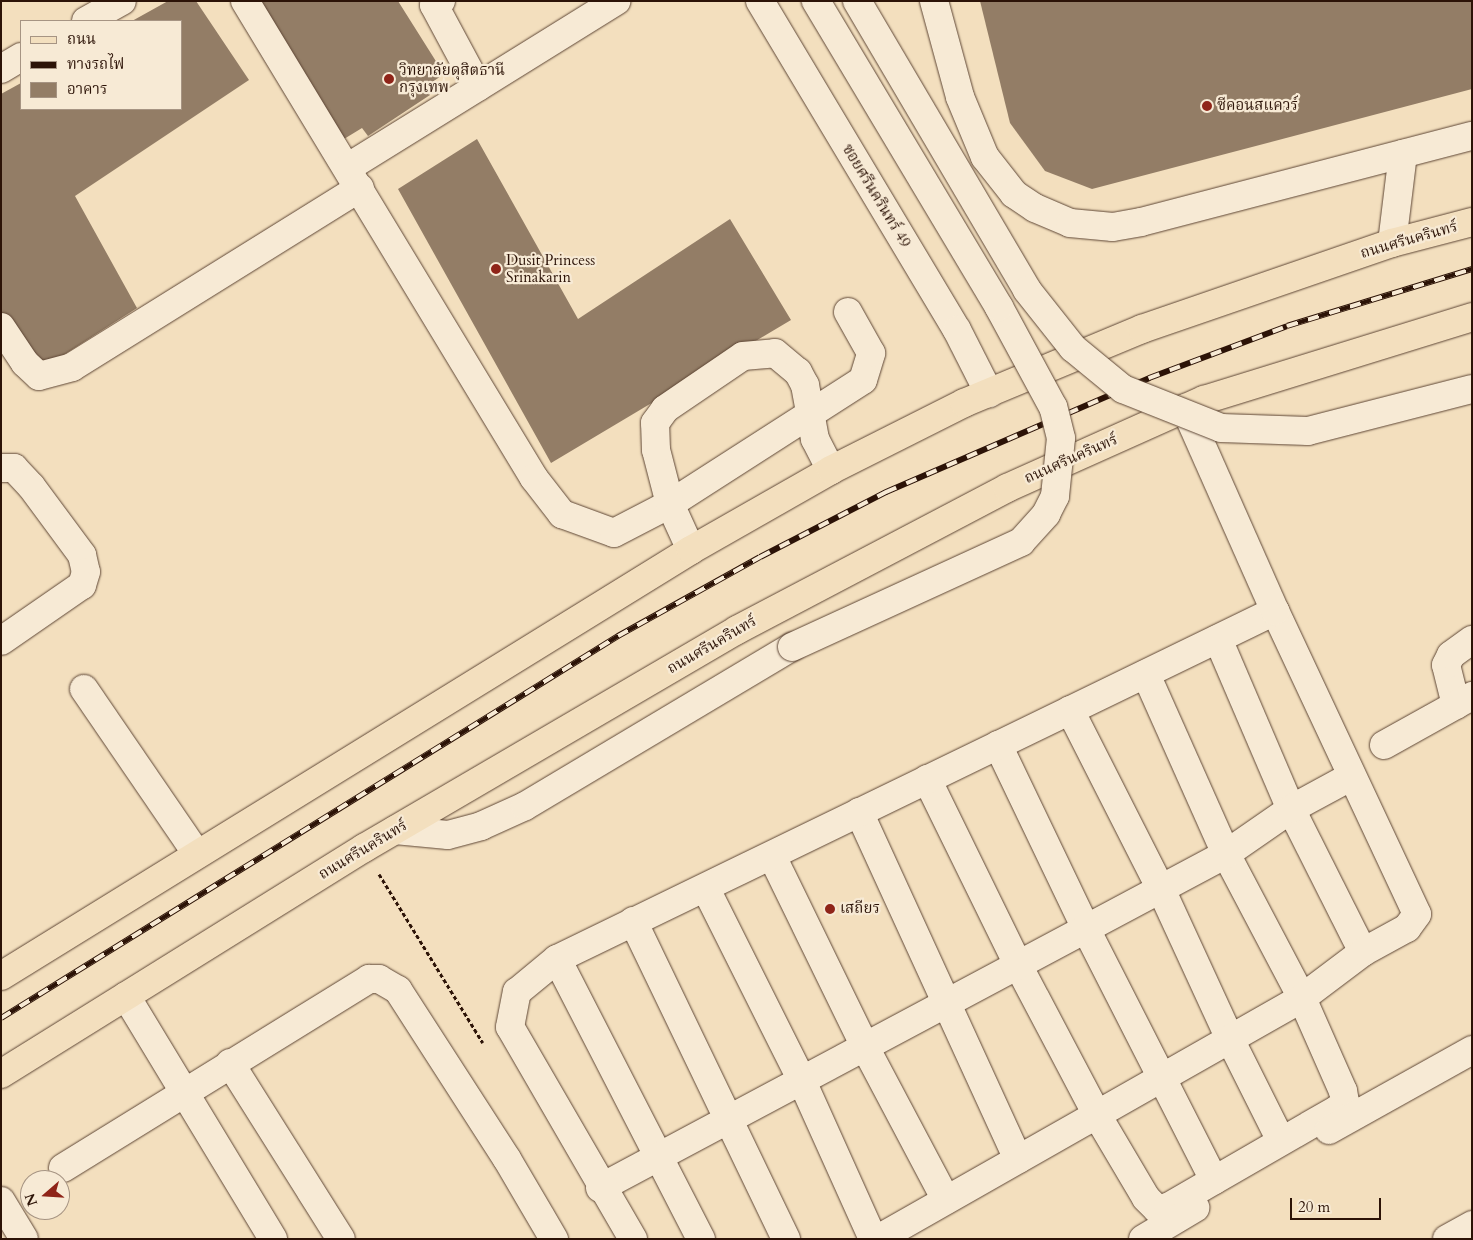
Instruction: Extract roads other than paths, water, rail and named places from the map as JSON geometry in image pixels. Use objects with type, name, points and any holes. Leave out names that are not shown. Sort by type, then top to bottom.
[{"type":"main road","name":"ถนนศรีนครินทร์","points":[[1,976],[690,550],[831,470],[989,393],[1142,329],[1392,243],[1472,222]]},
{"type":"main road","name":"ถนนศรีนครินทร์","points":[[1,1074],[395,830],[737,630],[1007,488],[1185,408],[1472,317]]},
{"type":"street","points":[[88,20],[122,1]]},
{"type":"street","points":[[245,1],[529,470],[562,514],[614,533],[670,504],[811,416],[863,380],[871,352],[848,312]]},
{"type":"street","points":[[441,1],[434,5],[478,87]]},
{"type":"street","points":[[1,328],[25,364],[39,376],[72,367],[353,178],[478,87],[616,1]]},
{"type":"street","name":"ซอยศรีนครินทร์ 49","points":[[760,1],[957,330],[989,393]]},
{"type":"street","points":[[395,830],[448,835],[481,826],[516,810],[792,647],[1021,542],[1046,514],[1055,496],[1061,438],[1053,406],[998,307],[816,1]]},
{"type":"street","points":[[857,1],[1028,290],[1073,348],[1123,390],[1220,428],[1308,432],[1472,389]]},
{"type":"street","points":[[934,1],[960,97],[985,157],[1014,194],[1035,208],[1070,223],[1113,227],[1141,222],[1472,136]]},
{"type":"street","points":[[1,68],[20,58]]},
{"type":"street","points":[[1392,243],[1402,154]]},
{"type":"street","points":[[690,550],[670,504],[656,450],[655,423],[665,409],[743,356],[775,353],[798,372],[811,416],[815,439],[831,470]]},
{"type":"street","points":[[878,1239],[1302,998],[1363,952],[1407,928],[1417,914],[1276,611],[1185,408]]},
{"type":"street","points":[[1,468],[14,468],[31,486],[82,555],[86,572],[82,585],[1,641]]},
{"type":"street","points":[[633,1239],[600,1188],[510,1028],[517,992],[556,959],[706,889],[859,812],[1276,611]]},
{"type":"street","points":[[1218,638],[1291,809],[1363,952]]},
{"type":"street","points":[[1384,745],[1464,700],[1446,665],[1451,655],[1472,640]]},
{"type":"street","points":[[927,779],[1018,965],[1097,1115],[1146,1198],[1157,1209],[1168,1207],[1338,1109],[1344,1102],[1343,1091],[1302,998],[1226,854],[1146,674]]},
{"type":"street","points":[[84,689],[197,854]]},
{"type":"street","points":[[1070,710],[1161,890],[1230,1039],[1281,1141]]},
{"type":"street","points":[[998,745],[1086,929],[1214,1180]]},
{"type":"street","points":[[600,1188],[1161,890],[1226,854],[1291,809],[1352,776]]},
{"type":"street","points":[[859,812],[949,1002],[1018,1159]]},
{"type":"street","points":[[772,856],[865,1047],[946,1200]]},
{"type":"street","points":[[706,889],[802,1081],[873,1239]]},
{"type":"street","points":[[634,921],[786,1239]]},
{"type":"street","points":[[556,959],[701,1239]]},
{"type":"street","points":[[63,1168],[230,1063],[369,979],[388,982],[398,990],[507,1159],[554,1239]]},
{"type":"street","points":[[126,996],[182,1093],[273,1239]]},
{"type":"street","points":[[1143,1239],[1472,1050]]},
{"type":"street","points":[[230,1063],[340,1239]]},
{"type":"street","points":[[3,1207],[24,1239]]},
{"type":"street","points":[[1448,1239],[1472,1225]]},
{"type":"railway","points":[[1,1018],[618,636],[760,557],[886,492],[1149,378],[1287,326],[1472,269]]},
{"type":"place","name":"วิทยาลัยดุสิตธานี กรุงเทพ","points":[[389,79]]},
{"type":"place","name":"ซีคอนสแควร์","points":[[1207,106]]},
{"type":"place","name":"Dusit Princess Srinakarin","points":[[496,269]]},
{"type":"place","name":"เสถียร","points":[[830,909]]}]
